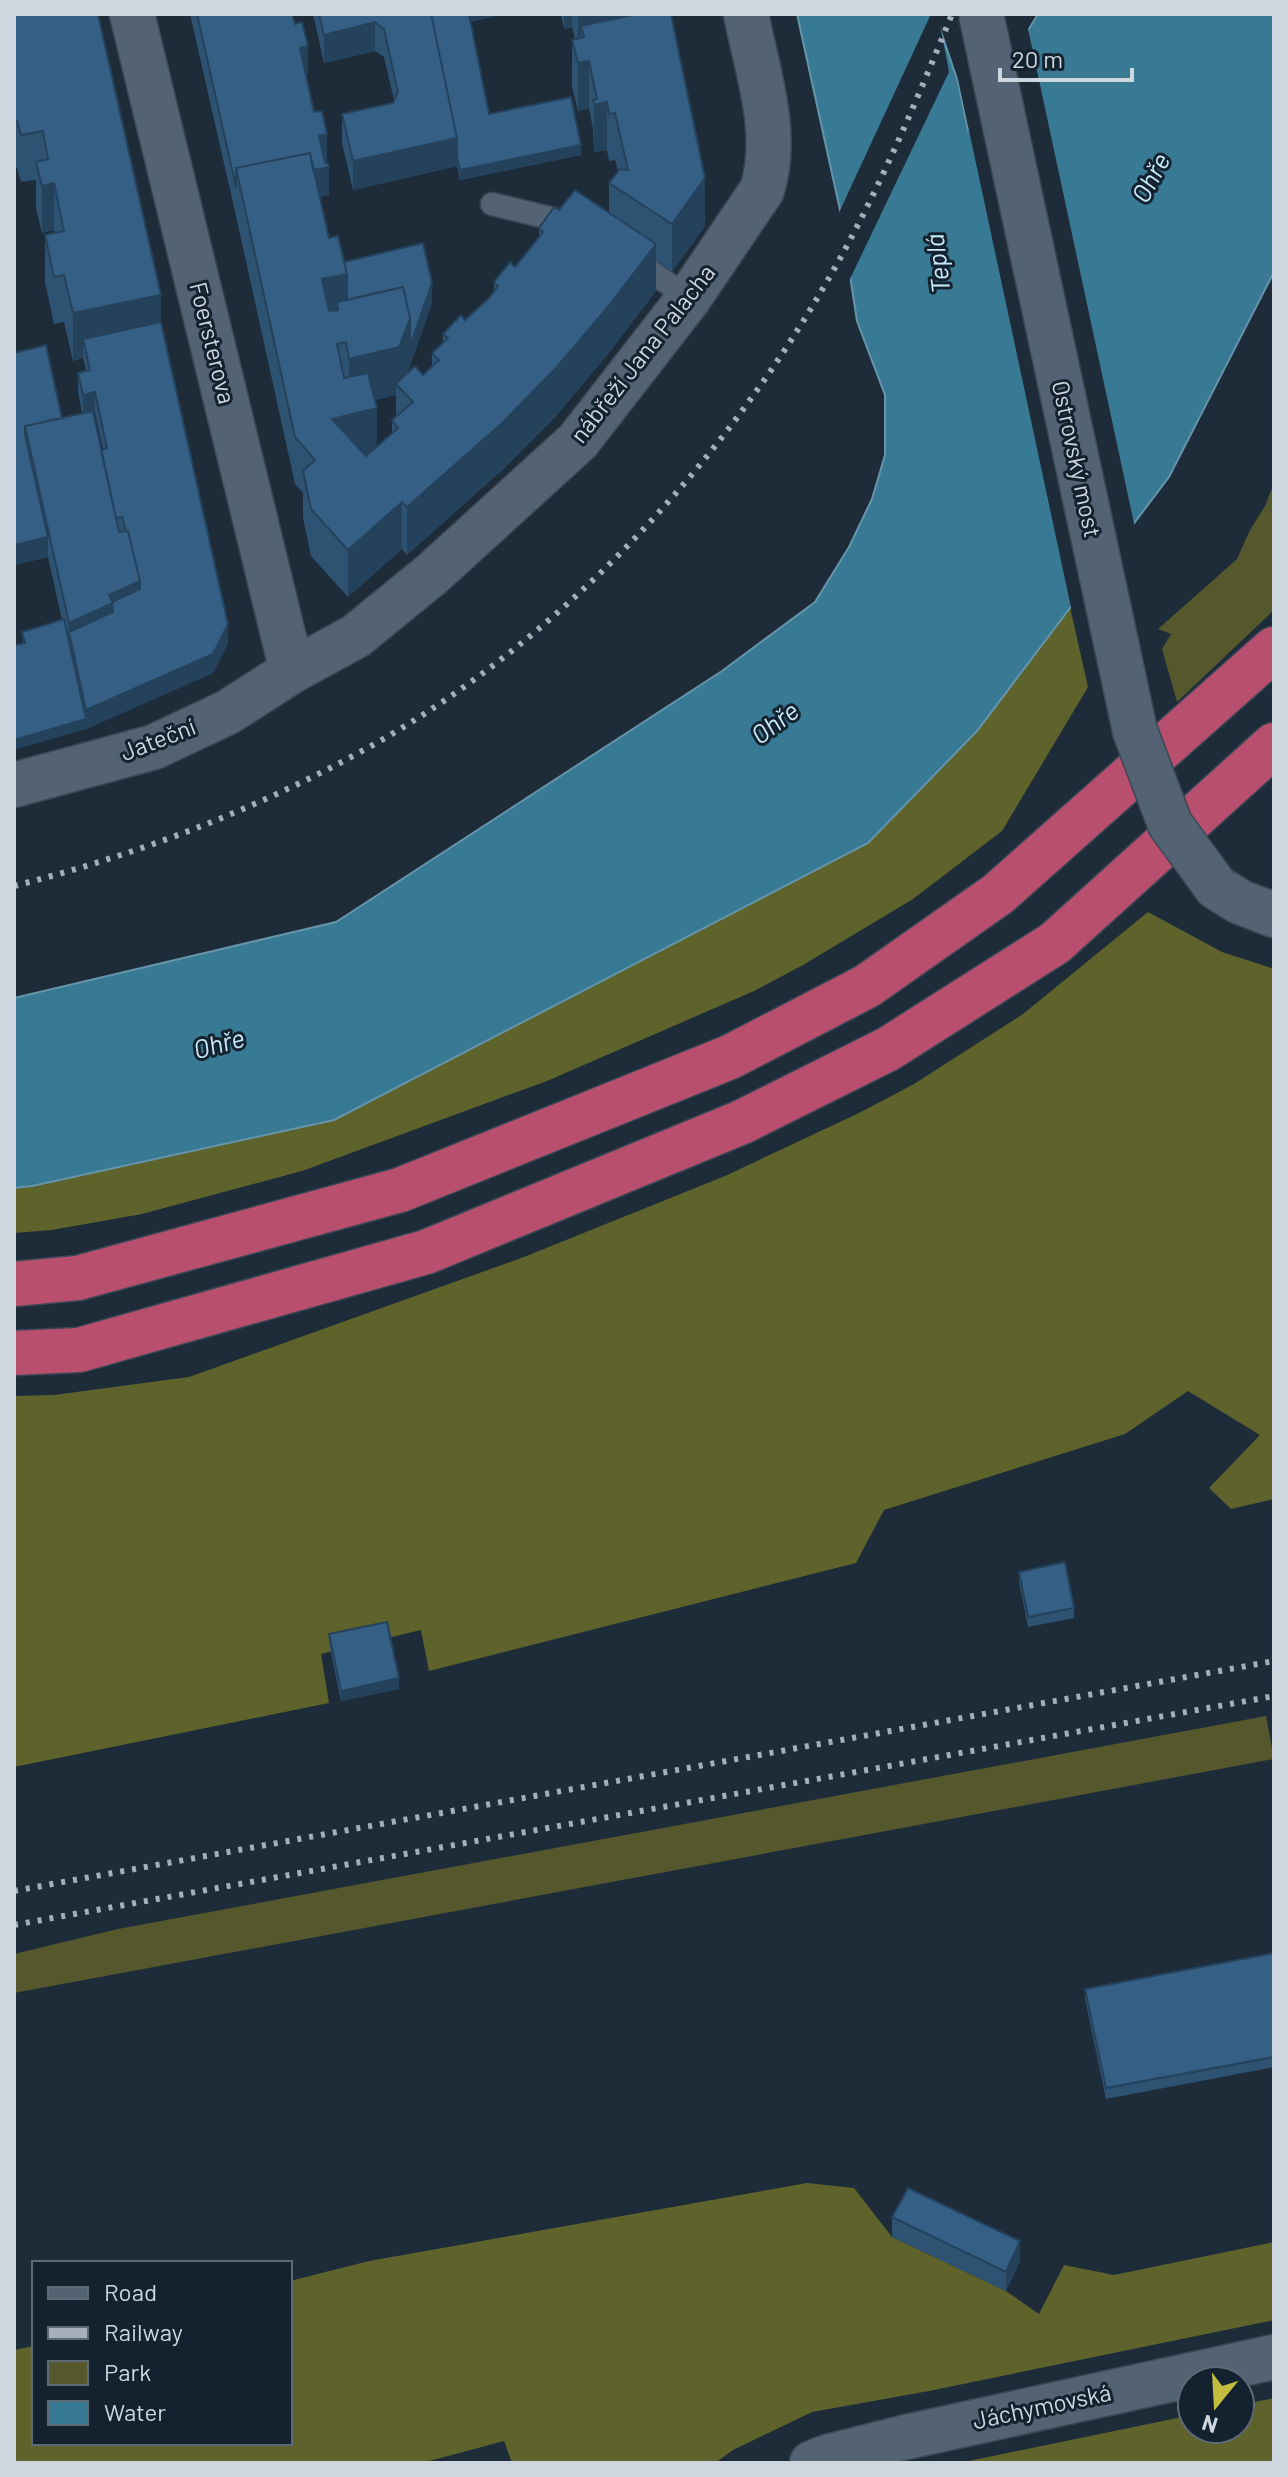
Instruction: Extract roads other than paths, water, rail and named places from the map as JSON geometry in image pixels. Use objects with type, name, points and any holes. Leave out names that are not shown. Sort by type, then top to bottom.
[{"type":"highway","points":[[14,1284],[78,1278],[400,1190],[730,1057],[867,986],[998,894],[1274,649]]},
{"type":"highway","points":[[14,1353],[79,1350],[426,1252],[742,1122],[888,1049],[1055,943],[1274,745]]},
{"type":"street","name":"Foersterova","points":[[132,14],[292,671]]},
{"type":"street","name":"nábřeží Jana Palacha","points":[[292,671],[356,636],[432,574],[578,441],[689,298],[753,206],[768,173],[769,140],[746,14]]},
{"type":"street","name":"Ostrovský most","points":[[981,14],[1135,731],[1170,824],[1216,887],[1240,902],[1274,915]]},
{"type":"street","name":"Jateční","points":[[14,785],[154,747],[228,712],[292,671]]},
{"type":"street","name":"Jáchymovská","points":[[812,2463],[906,2437],[1274,2357]]},
{"type":"lane","points":[[492,204],[585,227],[689,298]]},
{"type":"water","points":[[797,14],[935,14],[958,82],[968,130],[1038,14],[1274,14],[1274,272],[1169,477],[977,731],[868,843],[334,1120],[14,1188],[14,998],[336,922],[722,671],[815,602],[849,547],[872,499],[885,455],[885,395],[857,321],[840,210]]},
{"type":"railway","points":[[14,886],[105,860],[193,829],[322,772],[438,705],[508,654],[575,597],[638,535],[697,469],[799,327],[873,195],[952,14]]},
{"type":"railway","points":[[14,1891],[1274,1661]]},
{"type":"railway","points":[[14,1925],[1274,1696]]},
{"type":"water label","name":"Ohře","points":[[1151,178]]},
{"type":"water label","name":"Teplá","points":[[938,264]]},
{"type":"water label","name":"Ohře","points":[[775,723]]},
{"type":"water label","name":"Ohře","points":[[219,1044]]}]
